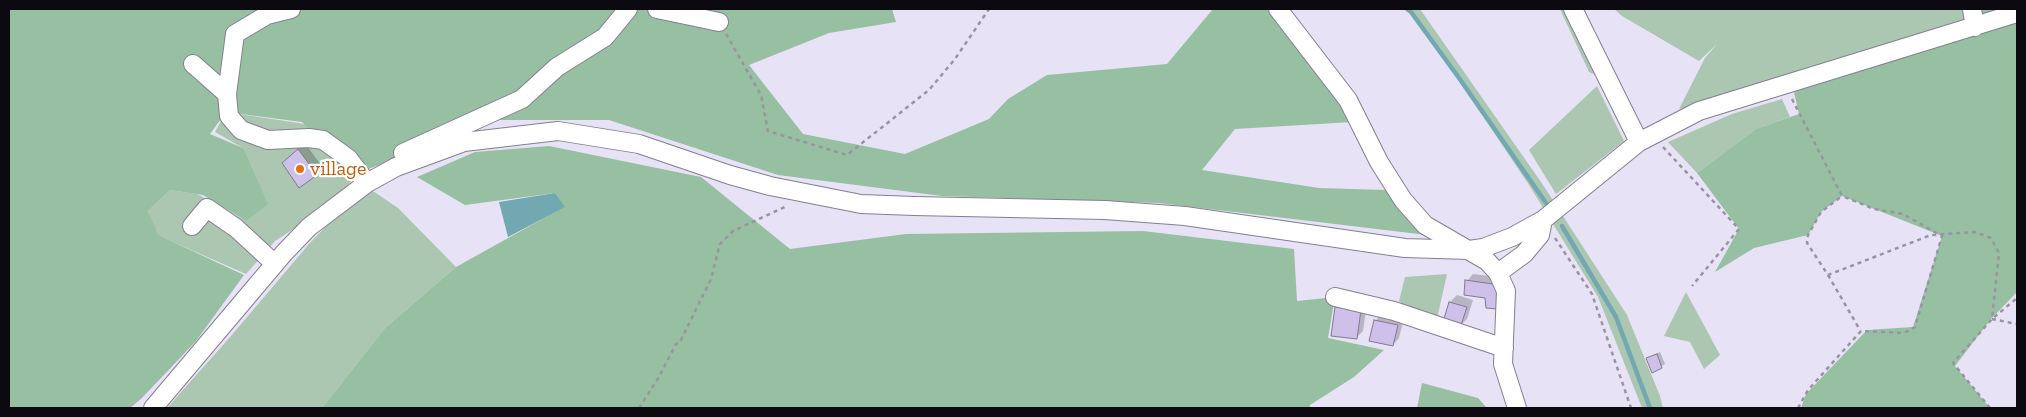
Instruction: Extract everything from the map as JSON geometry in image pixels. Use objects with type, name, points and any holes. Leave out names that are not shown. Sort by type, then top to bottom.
[{"type":"street","points":[[291,9],[267,14],[235,34],[226,94],[229,116],[241,130],[268,140],[309,138],[322,140],[348,158],[367,183]]},
{"type":"street","points":[[396,167],[403,153],[522,99],[557,67],[605,36],[628,9]]},
{"type":"street","points":[[658,9],[714,15]]},
{"type":"street","points":[[1278,9],[1348,100],[1379,162],[1404,200],[1425,224],[1487,261],[1498,274],[1506,291],[1503,364],[1517,408]]},
{"type":"street","points":[[1573,9],[1645,139]]},
{"type":"street","points":[[1972,9],[1975,27]]},
{"type":"street","points":[[152,408],[274,264],[309,227],[367,183],[396,167],[464,142],[558,131],[639,144],[730,175],[811,195],[861,204],[1105,210],[1150,213],[1221,221],[1405,248],[1469,250],[1483,248],[1512,237],[1543,220],[1645,139],[1700,111],[2017,14]]},
{"type":"street","points":[[193,64],[226,94]]},
{"type":"street","points":[[192,226],[207,208],[236,228],[274,264]]},
{"type":"street","points":[[1498,274],[1524,254],[1540,235],[1543,220]]},
{"type":"street","points":[[1335,297],[1394,311],[1504,348]]},
{"type":"path","points":[[714,15],[761,95],[768,131],[847,155],[929,90],[955,59],[989,9]]},
{"type":"path","points":[[1786,84],[1842,196],[1874,209],[1903,214],[1942,236]]},
{"type":"path","points":[[1645,139],[1739,229],[1692,286]]},
{"type":"path","points":[[639,408],[676,344],[680,342],[711,279],[720,244],[733,231],[811,195]]},
{"type":"path","points":[[1842,196],[1821,212],[1808,235],[1807,243],[1860,330]]},
{"type":"path","points":[[1543,220],[1592,294],[1631,408]]},
{"type":"path","points":[[1828,275],[1931,235],[1942,236],[1975,232],[1991,238],[1999,253],[1992,319]]},
{"type":"path","points":[[1798,408],[1808,390],[1861,331],[1904,333],[1914,327],[1942,236]]},
{"type":"path","points":[[1990,408],[1953,363],[1992,319],[2017,298]]},
{"type":"path","points":[[1992,319],[2017,324]]},
{"type":"shaded area","points":[[9,9],[892,9],[896,22],[829,33],[749,65],[803,134],[905,154],[989,119],[1008,99],[1047,75],[1167,64],[1213,9],[1272,9],[1325,70],[1352,122],[1235,129],[1202,170],[1319,188],[1386,190],[1427,235],[1159,203],[942,196],[778,175],[609,120],[497,120],[358,173],[302,122],[226,112],[210,134],[243,148],[268,204],[246,221],[203,195],[170,190],[148,211],[158,235],[244,275],[196,341],[142,398],[130,408],[9,408]]},
{"type":"shaded area","points":[[1408,9],[1420,9],[1541,182],[1627,315],[1660,396],[1663,408],[1642,408],[1598,297],[1529,185],[1448,64]]},
{"type":"shaded area","points":[[1560,9],[1584,9],[1621,86],[1589,72]]},
{"type":"shaded area","points":[[1614,9],[1966,9],[1969,23],[1781,82],[1679,109],[1705,58],[1717,44],[1699,61],[1622,16]]},
{"type":"shaded area","points":[[1974,9],[1995,9],[2003,13],[2017,10],[2017,292],[1991,319],[1955,366],[1990,408],[1801,408],[1806,394],[1867,330],[1913,327],[1942,236],[1842,196],[1821,212],[1808,235],[1754,248],[1715,272],[1739,229],[1697,173],[1756,129],[1799,114],[1794,92],[1979,26]]},
{"type":"shaded area","points":[[1597,86],[1624,141],[1556,194],[1529,150]]},
{"type":"shaded area","points":[[1782,99],[1790,117],[1756,129],[1697,173],[1668,142],[1732,114]]},
{"type":"shaded area","points":[[226,112],[305,124],[329,143],[358,173],[346,188],[298,226],[275,241],[246,274],[157,235],[148,211],[170,190],[197,194],[246,221],[243,148],[215,132]]},
{"type":"shaded area","points":[[549,146],[701,177],[790,249],[906,234],[1143,231],[1294,249],[1297,301],[1335,297],[1328,338],[1384,350],[1354,377],[1310,405],[1310,408],[322,408],[385,328],[456,267],[564,207],[555,193],[465,205],[417,177],[475,152]]},
{"type":"shaded area","points":[[373,191],[398,208],[456,267],[385,328],[322,408],[167,408],[309,244],[335,217]]},
{"type":"shaded area","points":[[555,193],[565,207],[508,237],[499,202]]},
{"type":"shaded area","points":[[1447,274],[1436,323],[1418,315],[1399,301],[1405,277]]},
{"type":"shaded area","points":[[1686,292],[1720,355],[1704,369],[1690,342],[1664,336]]},
{"type":"shaded area","points":[[1422,383],[1478,398],[1487,408],[1417,408]]},
{"type":"building","points":[[298,149],[317,175],[299,188],[282,163]]},
{"type":"building","points":[[1465,280],[1500,285],[1497,309],[1486,308],[1485,298],[1464,295]]},
{"type":"building","points":[[1449,302],[1467,307],[1460,328],[1443,322]]},
{"type":"building","points":[[1335,307],[1361,310],[1357,339],[1331,336]]},
{"type":"building","points":[[1374,320],[1398,325],[1393,346],[1369,341]]},
{"type":"building","points":[[1657,354],[1662,368],[1652,373],[1646,358]]},
{"type":"waterway","points":[[1407,9],[1459,78],[1546,203]]},
{"type":"waterway","points":[[1562,226],[1616,317],[1650,408]]},
{"type":"place","name":"village","points":[[300,169]]}]
